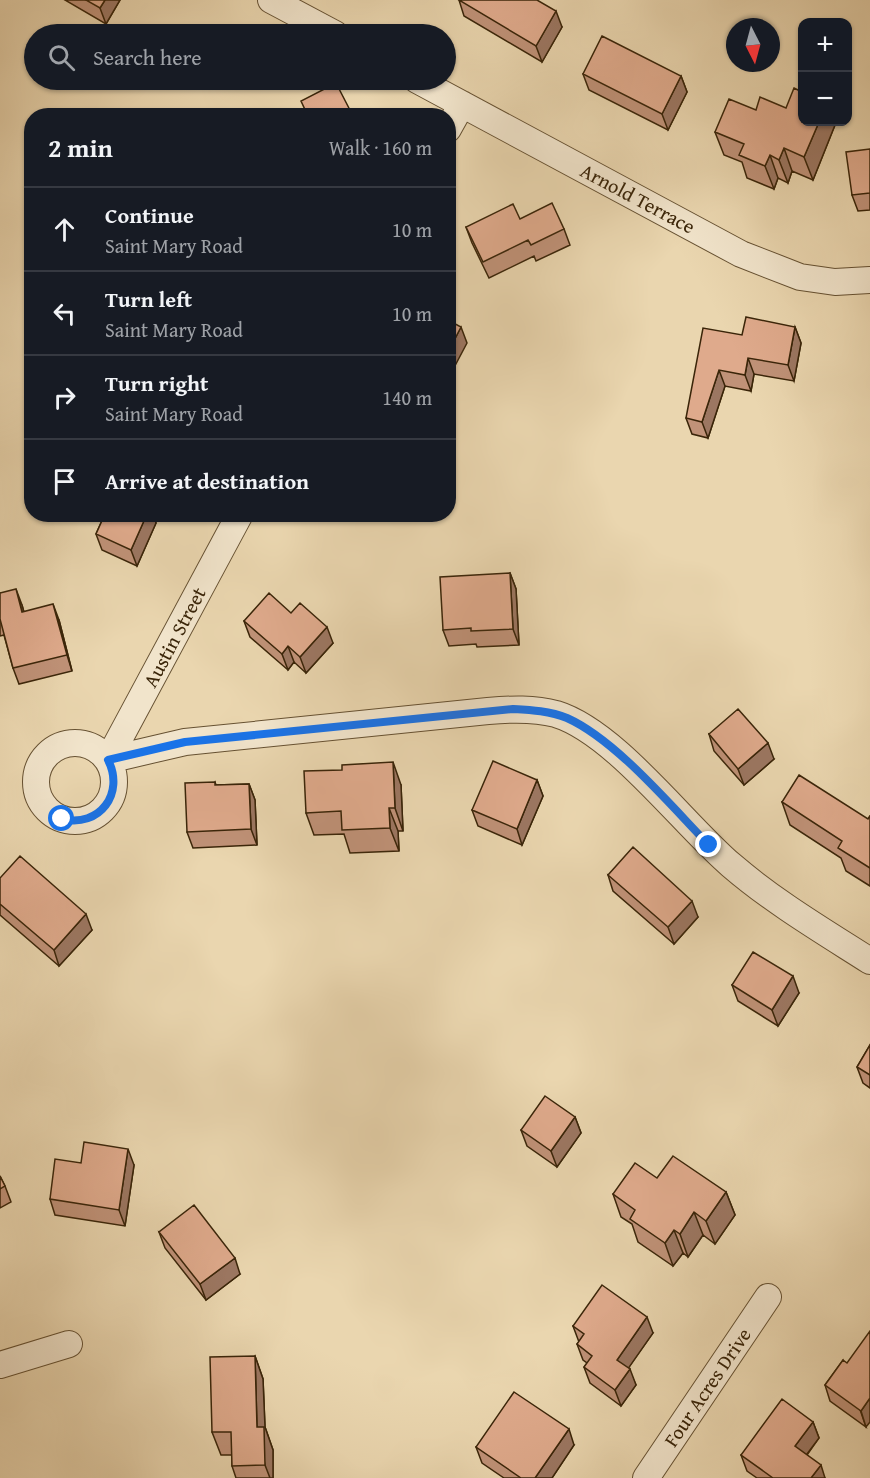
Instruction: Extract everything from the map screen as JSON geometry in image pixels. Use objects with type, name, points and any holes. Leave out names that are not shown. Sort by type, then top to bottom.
[{"type":"street","points":[[271,0],[316,24]]},
{"type":"street","name":"Arnold Terrace","points":[[436,90],[760,262],[800,277],[816,280],[870,280]]},
{"type":"street","points":[[456,115],[462,104]]},
{"type":"street","name":"Austin Street","points":[[236,522],[108,760],[185,742],[513,709],[554,714],[582,726],[629,764],[709,845],[754,884],[870,961]]},
{"type":"street","name":"Four Acres Drive","points":[[646,1478],[768,1297]]},
{"type":"street","points":[[0,1365],[69,1344]]},
{"type":"building","points":[[86,0],[105,0],[100,8]]},
{"type":"building","points":[[459,0],[537,0],[556,11],[536,46]]},
{"type":"building","points":[[602,36],[681,76],[662,114],[583,74]]},
{"type":"building","points":[[794,88],[798,90],[798,126],[817,126],[804,157],[784,148],[779,160],[770,155],[765,166],[739,155],[744,144],[715,132],[729,99],[756,110],[760,97],[786,108]]},
{"type":"building","points":[[322,90],[340,90],[349,108],[304,108],[301,101]]},
{"type":"building","points":[[870,149],[870,193],[852,195],[846,152]]},
{"type":"building","points":[[552,203],[564,229],[531,245],[528,240],[483,262],[466,227],[513,204],[520,219]]},
{"type":"building","points":[[746,317],[795,327],[788,365],[748,358],[745,375],[719,370],[702,422],[686,418],[703,328],[742,335]]},
{"type":"building","points":[[456,324],[461,327],[456,337]]},
{"type":"building","points":[[101,522],[143,522],[131,550],[96,534]]},
{"type":"building","points":[[510,573],[513,629],[443,630],[440,577]]},
{"type":"building","points":[[16,589],[22,612],[53,604],[67,655],[13,668],[0,619],[0,593]]},
{"type":"building","points":[[269,593],[291,613],[300,603],[327,627],[300,657],[288,646],[282,654],[244,621]]},
{"type":"building","points":[[738,709],[768,743],[738,769],[709,734]]},
{"type":"building","points":[[493,761],[537,780],[517,829],[472,810]]},
{"type":"building","points":[[393,762],[395,808],[389,808],[390,828],[342,830],[341,811],[306,813],[304,771],[342,770],[342,765]]},
{"type":"building","points":[[799,775],[868,819],[870,816],[870,868],[838,848],[842,841],[782,802]]},
{"type":"building","points":[[215,782],[215,785],[249,784],[251,829],[187,832],[185,783]]},
{"type":"building","points":[[633,847],[692,901],[668,927],[608,875]]},
{"type":"building","points":[[20,856],[86,914],[54,950],[0,904],[0,878]]},
{"type":"building","points":[[753,952],[793,976],[772,1010],[732,985]]},
{"type":"building","points":[[870,1045],[870,1075],[857,1067]]},
{"type":"building","points":[[545,1096],[575,1117],[551,1151],[521,1130]]},
{"type":"building","points":[[84,1142],[128,1149],[119,1210],[50,1199],[55,1159],[81,1163]]},
{"type":"building","points":[[673,1156],[726,1192],[706,1221],[694,1212],[680,1234],[674,1230],[665,1243],[630,1219],[635,1210],[613,1194],[635,1163],[657,1178]]},
{"type":"building","points":[[0,1176],[5,1186],[0,1189]]},
{"type":"building","points":[[194,1205],[235,1258],[200,1284],[159,1232]]},
{"type":"building","points":[[602,1285],[647,1317],[617,1360],[630,1369],[615,1390],[584,1367],[592,1356],[577,1344],[584,1334],[573,1326]]},
{"type":"building","points":[[870,1331],[870,1398],[861,1411],[825,1385],[843,1360],[847,1363]]},
{"type":"building","points":[[255,1356],[257,1427],[264,1427],[265,1465],[232,1466],[231,1432],[212,1432],[210,1357]]},
{"type":"building","points":[[514,1392],[569,1429],[535,1478],[521,1478],[476,1447]]},
{"type":"building","points":[[782,1399],[813,1422],[795,1446],[821,1465],[811,1478],[773,1478],[741,1455]]},
{"type":"route","points":[[62,819],[86,820],[101,812],[106,806],[114,783],[114,775],[108,760],[185,742],[513,709],[542,711],[567,718],[582,726],[629,764],[709,845]]}]
